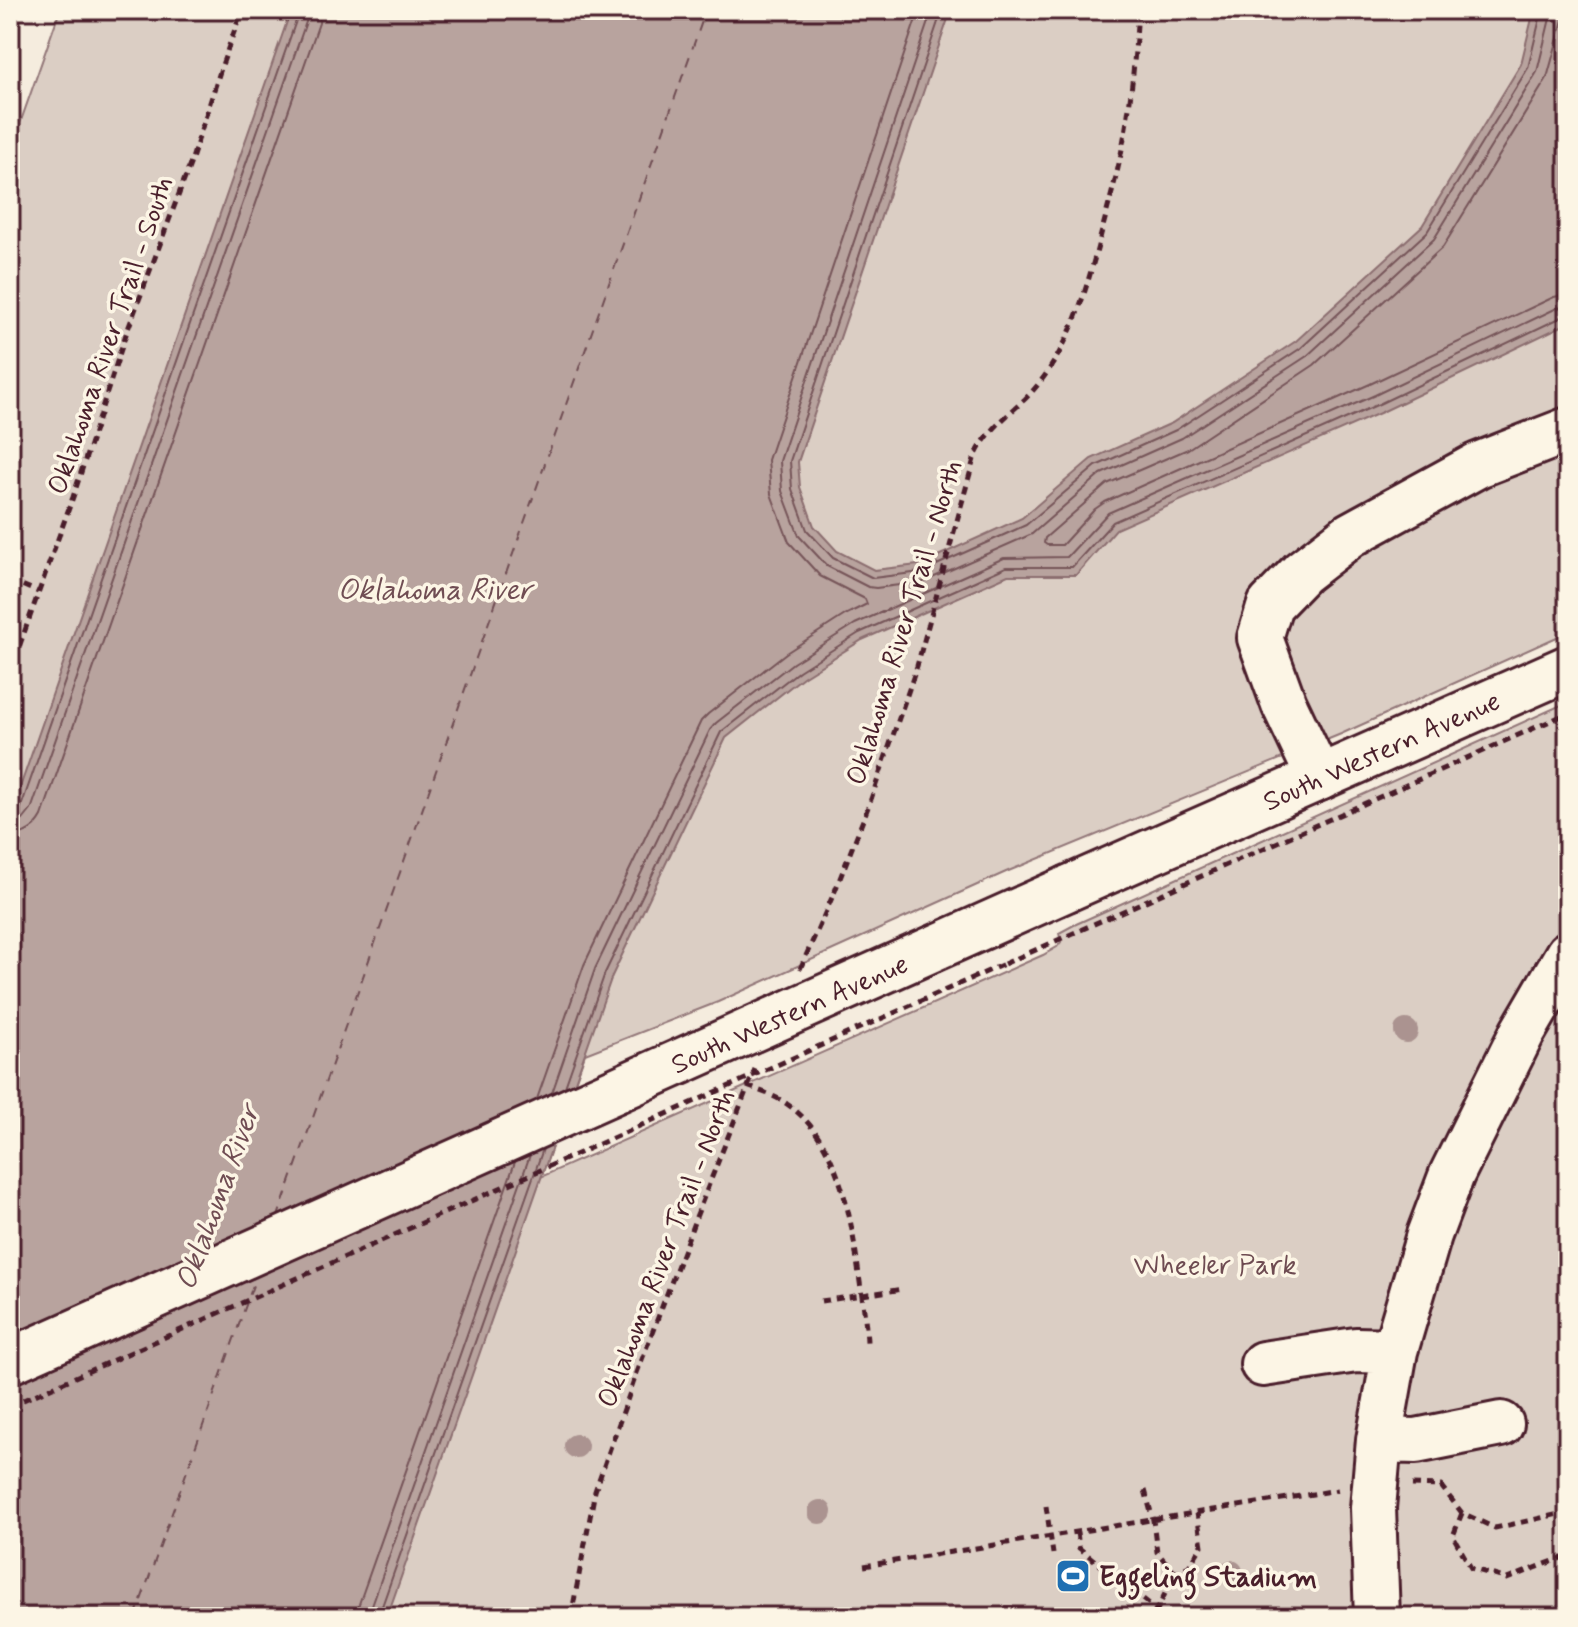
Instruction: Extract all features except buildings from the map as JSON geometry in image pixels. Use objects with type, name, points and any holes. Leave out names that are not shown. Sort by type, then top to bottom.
[{"type":"main road","points":[[1319,778],[1284,704],[1260,638],[1270,605],[1302,572],[1350,535],[1478,465],[1568,430]]},
{"type":"main road","name":"South Western Avenue","points":[[10,1361],[1568,668]]},
{"type":"main road","points":[[1377,1617],[1373,1508],[1379,1440],[1395,1351],[1429,1235],[1452,1174],[1522,1033],[1568,954]]},
{"type":"main road","points":[[1263,1364],[1356,1350],[1395,1351]]},
{"type":"main road","points":[[1379,1440],[1416,1441],[1501,1424]]},
{"type":"path","name":"Oklahoma River Trail - South","points":[[10,672],[73,497],[121,347],[191,162],[242,10]]},
{"type":"path","name":"Oklahoma River Trail - North","points":[[799,970],[835,891],[870,802],[917,666],[979,445],[1047,374],[1086,288],[1125,137],[1138,10]]},
{"type":"path","points":[[10,580],[38,592]]},
{"type":"path","points":[[10,1406],[1568,713]]},
{"type":"path","name":"Oklahoma River Trail - North","points":[[571,1617],[595,1491],[635,1378],[760,1057]]},
{"type":"path","points":[[747,1086],[785,1102],[815,1134],[831,1160],[847,1204],[854,1236],[867,1342]]},
{"type":"path","points":[[821,1301],[904,1289]]},
{"type":"path","points":[[864,1566],[1375,1485],[1441,1486],[1462,1513],[1495,1528],[1568,1512]]},
{"type":"path","points":[[1145,1490],[1157,1552],[1175,1573]]},
{"type":"path","points":[[1046,1506],[1053,1554]]},
{"type":"path","points":[[1077,1532],[1079,1548],[1157,1610],[1175,1573],[1189,1566],[1202,1546],[1197,1513]]},
{"type":"path","points":[[1462,1513],[1453,1536],[1471,1568],[1507,1579],[1561,1558],[1568,1559]]},
{"type":"green space","name":"Wheeler Park","points":[[60,10],[1568,10],[1568,632],[1341,734],[1006,872],[718,1002],[585,1054],[541,1177],[1043,955],[1061,942],[1059,933],[1074,925],[1568,702],[1568,1617],[10,1617],[10,152]]},
{"type":"water","name":"Oklahoma River","points":[[291,10],[951,10],[798,462],[800,487],[814,526],[837,551],[874,570],[918,565],[1022,518],[1091,459],[1172,423],[1296,341],[1422,226],[1521,64],[1534,10],[1568,10],[1568,323],[1382,412],[1116,529],[1076,575],[1008,575],[862,640],[803,677],[726,738],[612,976],[387,1617],[10,1617],[10,816]]},
{"type":"ferry route","points":[[277,1219],[706,10]]},
{"type":"ferry route","points":[[135,1617],[257,1274]]},
{"type":"place","name":"Eggeling Stadium","points":[[1073,1576]]}]
